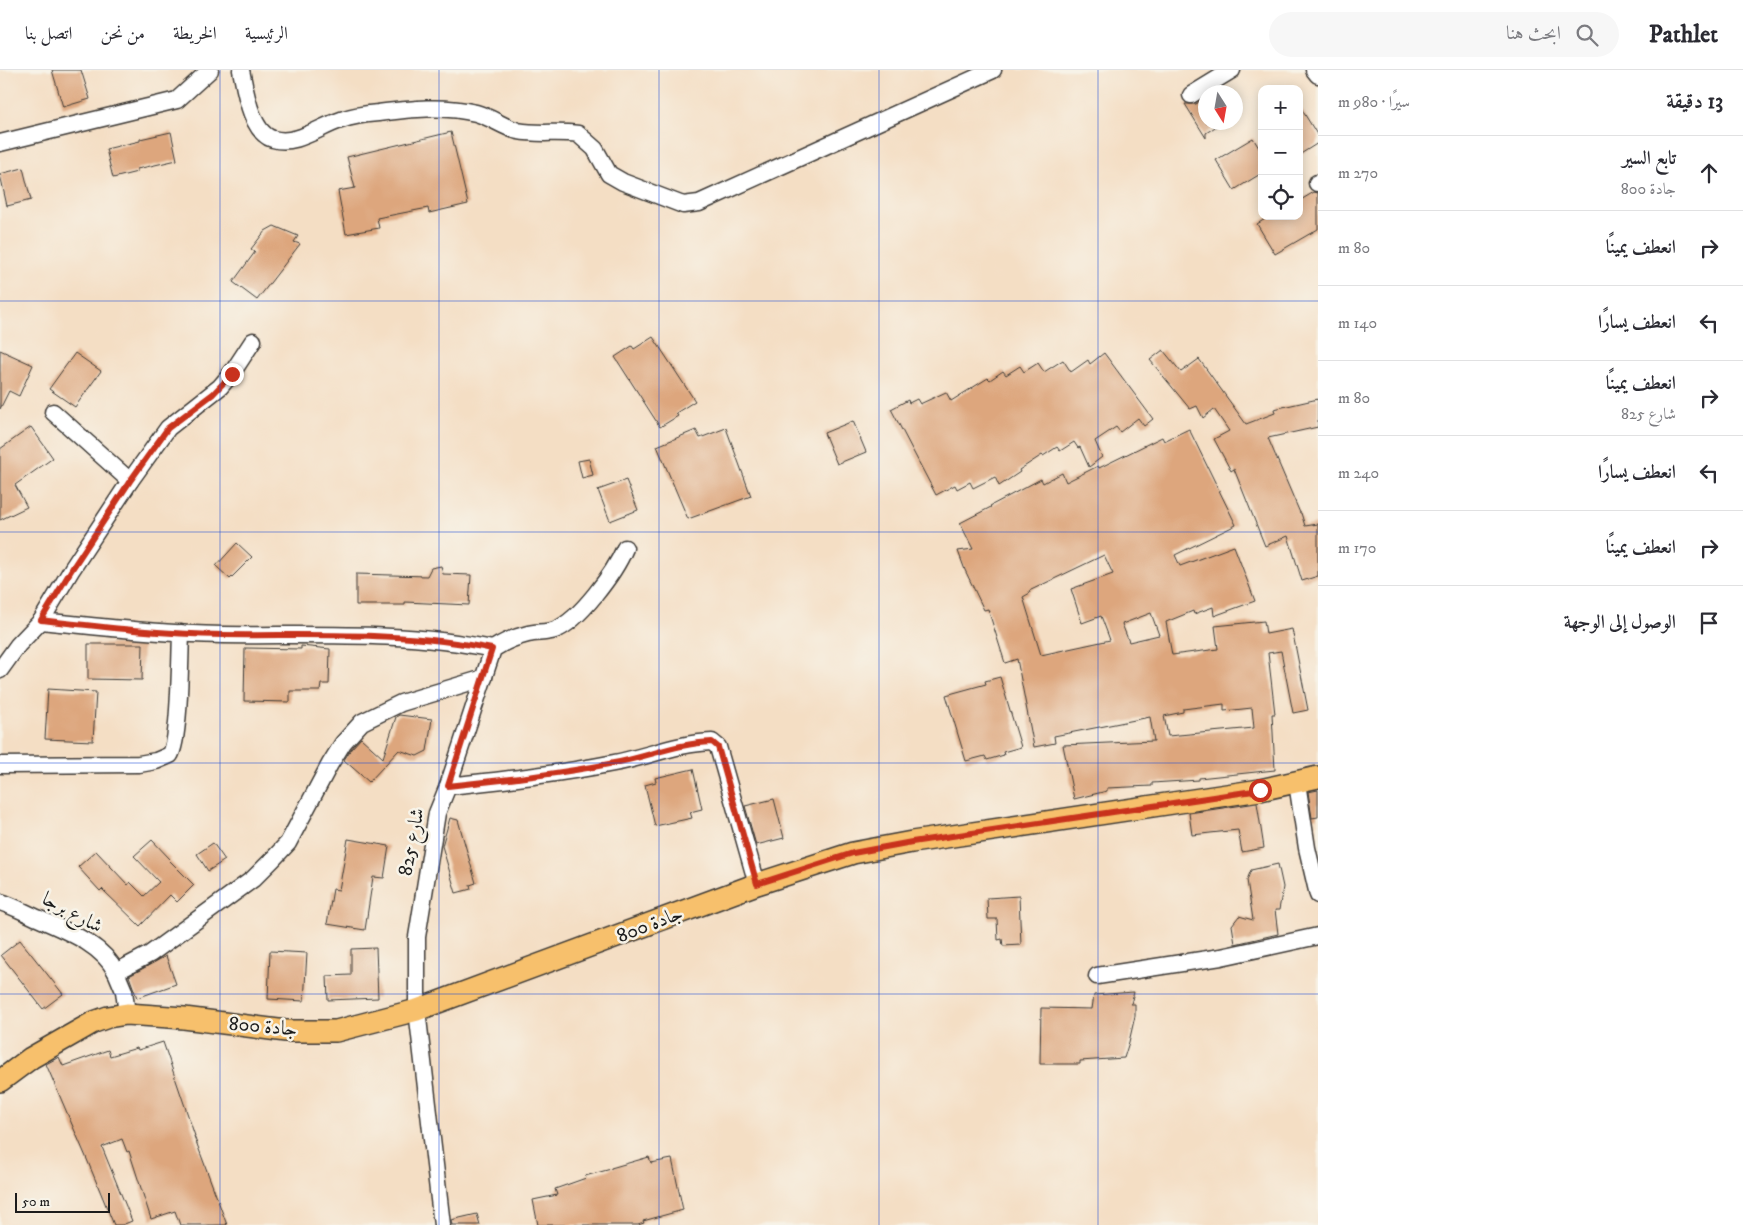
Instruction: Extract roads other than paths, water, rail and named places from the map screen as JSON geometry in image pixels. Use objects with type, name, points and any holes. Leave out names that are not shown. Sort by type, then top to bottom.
[{"type":"main road","name":"جادة 800","points":[[0,1081],[31,1058],[94,1022],[127,1014],[184,1018],[286,1031],[336,1031],[417,1010],[757,884],[853,853],[912,842],[1251,791],[1318,777]]},
{"type":"street","points":[[0,142],[177,100],[210,70]]},
{"type":"street","points":[[241,70],[251,112],[260,132],[271,139],[294,140],[341,120],[377,113],[439,108],[459,110],[488,117],[516,130],[578,134],[595,149],[609,174],[623,182],[687,206],[699,203],[993,70]]},
{"type":"street","points":[[1191,95],[1232,70]]},
{"type":"street","points":[[1314,70],[1318,75]]},
{"type":"street","points":[[0,670],[18,645],[41,620],[130,481],[168,428],[232,374],[253,341]]},
{"type":"street","points":[[53,412],[130,481]]},
{"type":"street","points":[[41,620],[140,632],[181,634],[431,639],[492,649],[508,640],[529,634],[552,631],[578,614],[614,568],[625,548]]},
{"type":"street","points":[[0,765],[140,764],[156,762],[170,755],[174,746],[177,721],[181,634]]},
{"type":"street","name":"شارع 825","points":[[442,1225],[417,1010],[417,938],[437,813],[448,786],[492,649]]},
{"type":"street","points":[[127,1014],[124,991],[116,972],[158,949],[253,879],[273,859],[288,843],[338,750],[362,722],[401,703],[484,678]]},
{"type":"street","points":[[448,786],[532,777],[616,762],[676,747],[712,742],[718,747],[757,884]]},
{"type":"street","points":[[1296,783],[1307,848],[1318,896]]},
{"type":"street","name":"شارع برجا","points":[[0,902],[79,938],[101,954],[116,972]]},
{"type":"street","points":[[1097,976],[1220,957],[1318,936]]}]
